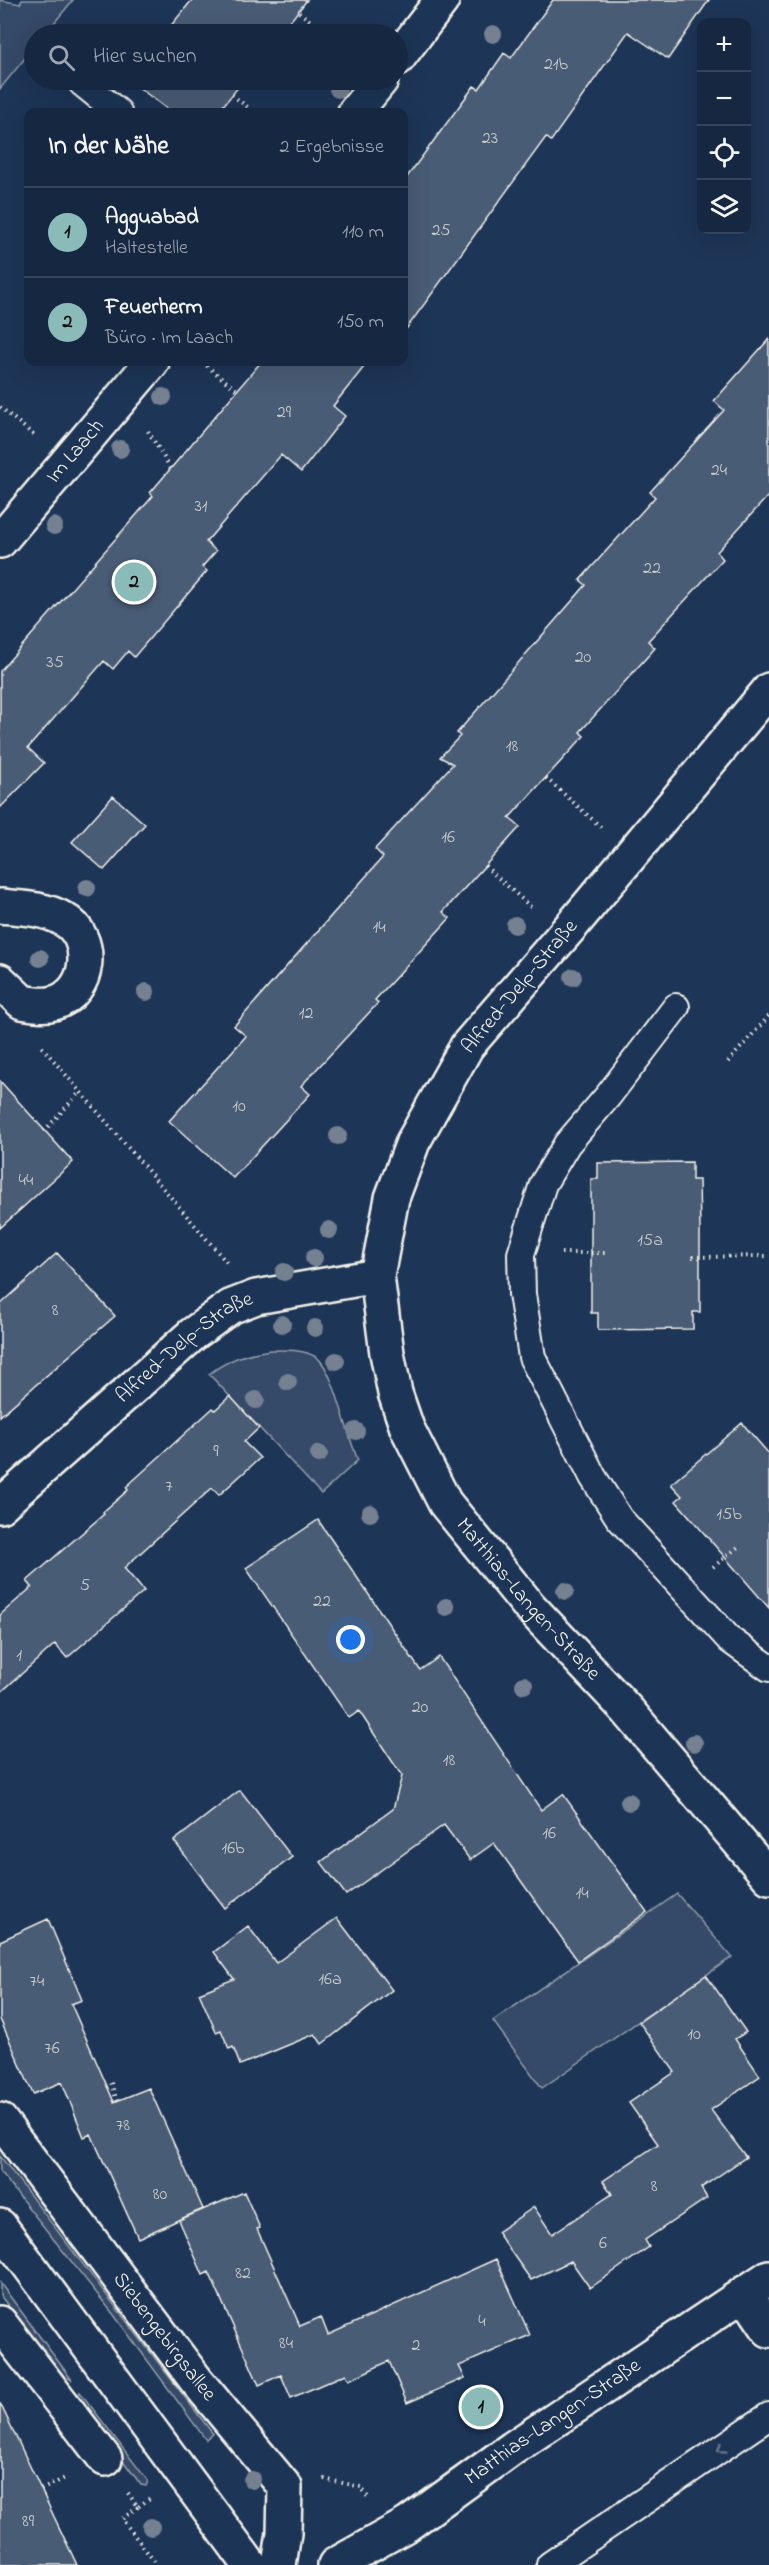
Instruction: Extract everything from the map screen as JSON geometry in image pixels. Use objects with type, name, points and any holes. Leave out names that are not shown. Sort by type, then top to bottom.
[{"type":"street","points":[[408,45],[442,0]]},
{"type":"street","points":[[358,108],[373,90]]},
{"type":"street","name":"Im Laach","points":[[0,541],[149,366]]},
{"type":"street","name":"Alfred-Delp-Straße","points":[[0,1506],[193,1334],[230,1307],[256,1297],[377,1276],[392,1198],[413,1142],[466,1046],[632,854],[769,690]]},
{"type":"street","points":[[0,906],[45,911],[65,920],[79,935],[83,948],[84,971],[71,994],[54,1003],[11,991]]},
{"type":"street","name":"Matthias-Langen-Straße","points":[[377,1276],[387,1353],[395,1393],[407,1428],[445,1503],[529,1606],[627,1710],[767,1870]]},
{"type":"street","name":"Siebengebirgsallee","points":[[0,2120],[196,2380],[285,2487],[284,2533],[279,2565]]},
{"type":"street","points":[[0,2226],[250,2565]]},
{"type":"street","points":[[757,2285],[769,2330]]},
{"type":"street","name":"Matthias-Langen-Straße","points":[[335,2565],[393,2534],[513,2448],[757,2285]]},
{"type":"street","points":[[0,2323],[105,2459]]},
{"type":"lane","points":[[91,90],[113,108]]},
{"type":"lane","points":[[676,1007],[608,1096],[567,1144],[543,1185],[521,1254],[522,1294],[532,1358],[593,1477],[619,1518],[730,1640],[769,1668]]},
{"type":"lane","points":[[550,2565],[769,2416]]},
{"type":"path","points":[[299,12],[314,24]]},
{"type":"path","points":[[232,95],[249,108]]},
{"type":"path","points":[[207,366],[238,391]]},
{"type":"path","points":[[546,778],[632,854]]},
{"type":"path","points":[[485,866],[562,935]]},
{"type":"path","points":[[11,991],[43,1048],[256,1297]]},
{"type":"path","points":[[728,1062],[769,1016]]},
{"type":"path","points":[[44,1131],[80,1092]]},
{"type":"path","points":[[521,1254],[608,1253]]},
{"type":"path","points":[[692,1257],[769,1256]]},
{"type":"path","points":[[111,2083],[117,2101]]},
{"type":"path","points":[[319,2477],[361,2487],[393,2534]]},
{"type":"path","points":[[138,2507],[122,2519],[157,2565]]},
{"type":"shaded area","points":[[0,0],[20,4],[22,0],[73,0],[53,24],[24,24],[24,59],[0,89]]},
{"type":"shaded area","points":[[271,1350],[300,1351],[316,1357],[329,1374],[334,1388],[358,1460],[321,1494],[209,1374],[238,1358]]},
{"type":"shaded area","points":[[677,1894],[732,1957],[542,2088],[493,2021]]},
{"type":"shaded area","points":[[0,2156],[213,2434],[206,2440],[114,2315],[0,2172]]},
{"type":"shaded area","points":[[0,2283],[72,2380],[59,2374],[0,2295]]},
{"type":"shaded area","points":[[80,2392],[148,2481],[146,2486],[141,2485],[77,2398]]},
{"type":"building","points":[[192,0],[307,0],[288,24],[172,24]]},
{"type":"building","points":[[553,0],[709,0],[668,59],[628,32],[551,141],[546,137],[408,327],[408,176],[474,86],[479,89],[504,53],[511,58]]},
{"type":"building","points":[[142,90],[236,90],[221,108],[166,108]]},
{"type":"building","points":[[769,339],[769,495],[717,552],[723,559],[648,641],[655,648],[580,732],[584,736],[509,818],[520,827],[443,912],[450,918],[375,1000],[378,1003],[301,1086],[310,1094],[233,1178],[169,1121],[246,1036],[234,1026],[383,857],[375,849],[453,764],[440,757],[460,736],[457,733],[586,585],[580,580],[655,497],[650,492],[724,410],[714,401]]},
{"type":"building","points":[[258,366],[365,366],[333,406],[345,416],[301,472],[281,455],[206,542],[216,551],[202,567],[207,571],[134,657],[128,651],[113,669],[104,661],[28,748],[44,763],[0,808],[0,671],[153,496],[150,493]]},
{"type":"building","points":[[113,796],[145,824],[104,870],[72,842]]},
{"type":"building","points":[[0,1081],[73,1162],[0,1228]]},
{"type":"building","points":[[692,1162],[692,1180],[699,1180],[700,1229],[700,1312],[693,1312],[693,1329],[598,1330],[598,1313],[591,1313],[591,1179],[598,1179],[598,1163]]},
{"type":"building","points":[[57,1253],[115,1316],[0,1416],[0,1305]]},
{"type":"building","points":[[230,1396],[259,1428],[244,1442],[260,1458],[219,1495],[212,1488],[124,1568],[144,1591],[67,1658],[55,1644],[0,1693],[0,1615],[32,1587],[27,1581],[104,1514],[103,1512],[128,1490],[126,1487],[213,1408],[215,1410]]},
{"type":"building","points":[[742,1423],[769,1454],[769,1608],[676,1501],[682,1496],[671,1484]]},
{"type":"building","points":[[318,1520],[420,1670],[439,1657],[541,1810],[563,1794],[647,1912],[578,1961],[494,1843],[470,1860],[444,1825],[346,1895],[321,1862],[393,1809],[402,1776],[359,1711],[349,1718],[246,1568]]},
{"type":"building","points":[[240,1790],[292,1857],[225,1908],[174,1841]]},
{"type":"building","points":[[337,1918],[392,1990],[322,2044],[315,2034],[240,2065],[233,2047],[229,2049],[221,2030],[216,2032],[199,1993],[234,1979],[214,1952],[248,1926],[276,1963]]},
{"type":"building","points":[[48,1919],[82,2000],[71,2004],[114,2102],[149,2088],[203,2209],[138,2238],[91,2134],[84,2137],[62,2082],[33,2094],[0,2019],[0,1941]]},
{"type":"building","points":[[706,1975],[746,2032],[735,2039],[760,2076],[711,2110],[746,2157],[701,2188],[707,2198],[645,2240],[649,2247],[590,2288],[571,2261],[531,2280],[497,2232],[534,2207],[552,2234],[612,2194],[603,2181],[658,2144],[629,2103],[675,2072],[639,2022]]},
{"type":"building","points":[[244,2192],[260,2228],[257,2229],[300,2326],[321,2317],[328,2335],[496,2259],[530,2335],[459,2366],[465,2378],[407,2403],[389,2361],[349,2380],[346,2374],[291,2398],[281,2375],[259,2385],[209,2272],[203,2275],[179,2220]]},
{"type":"building","points":[[0,2403],[37,2481],[77,2565],[0,2565]]},
{"type":"place","name":"Feuerherm","points":[[134,582]]},
{"type":"place","name":"Agguabad","points":[[481,2407]]}]
